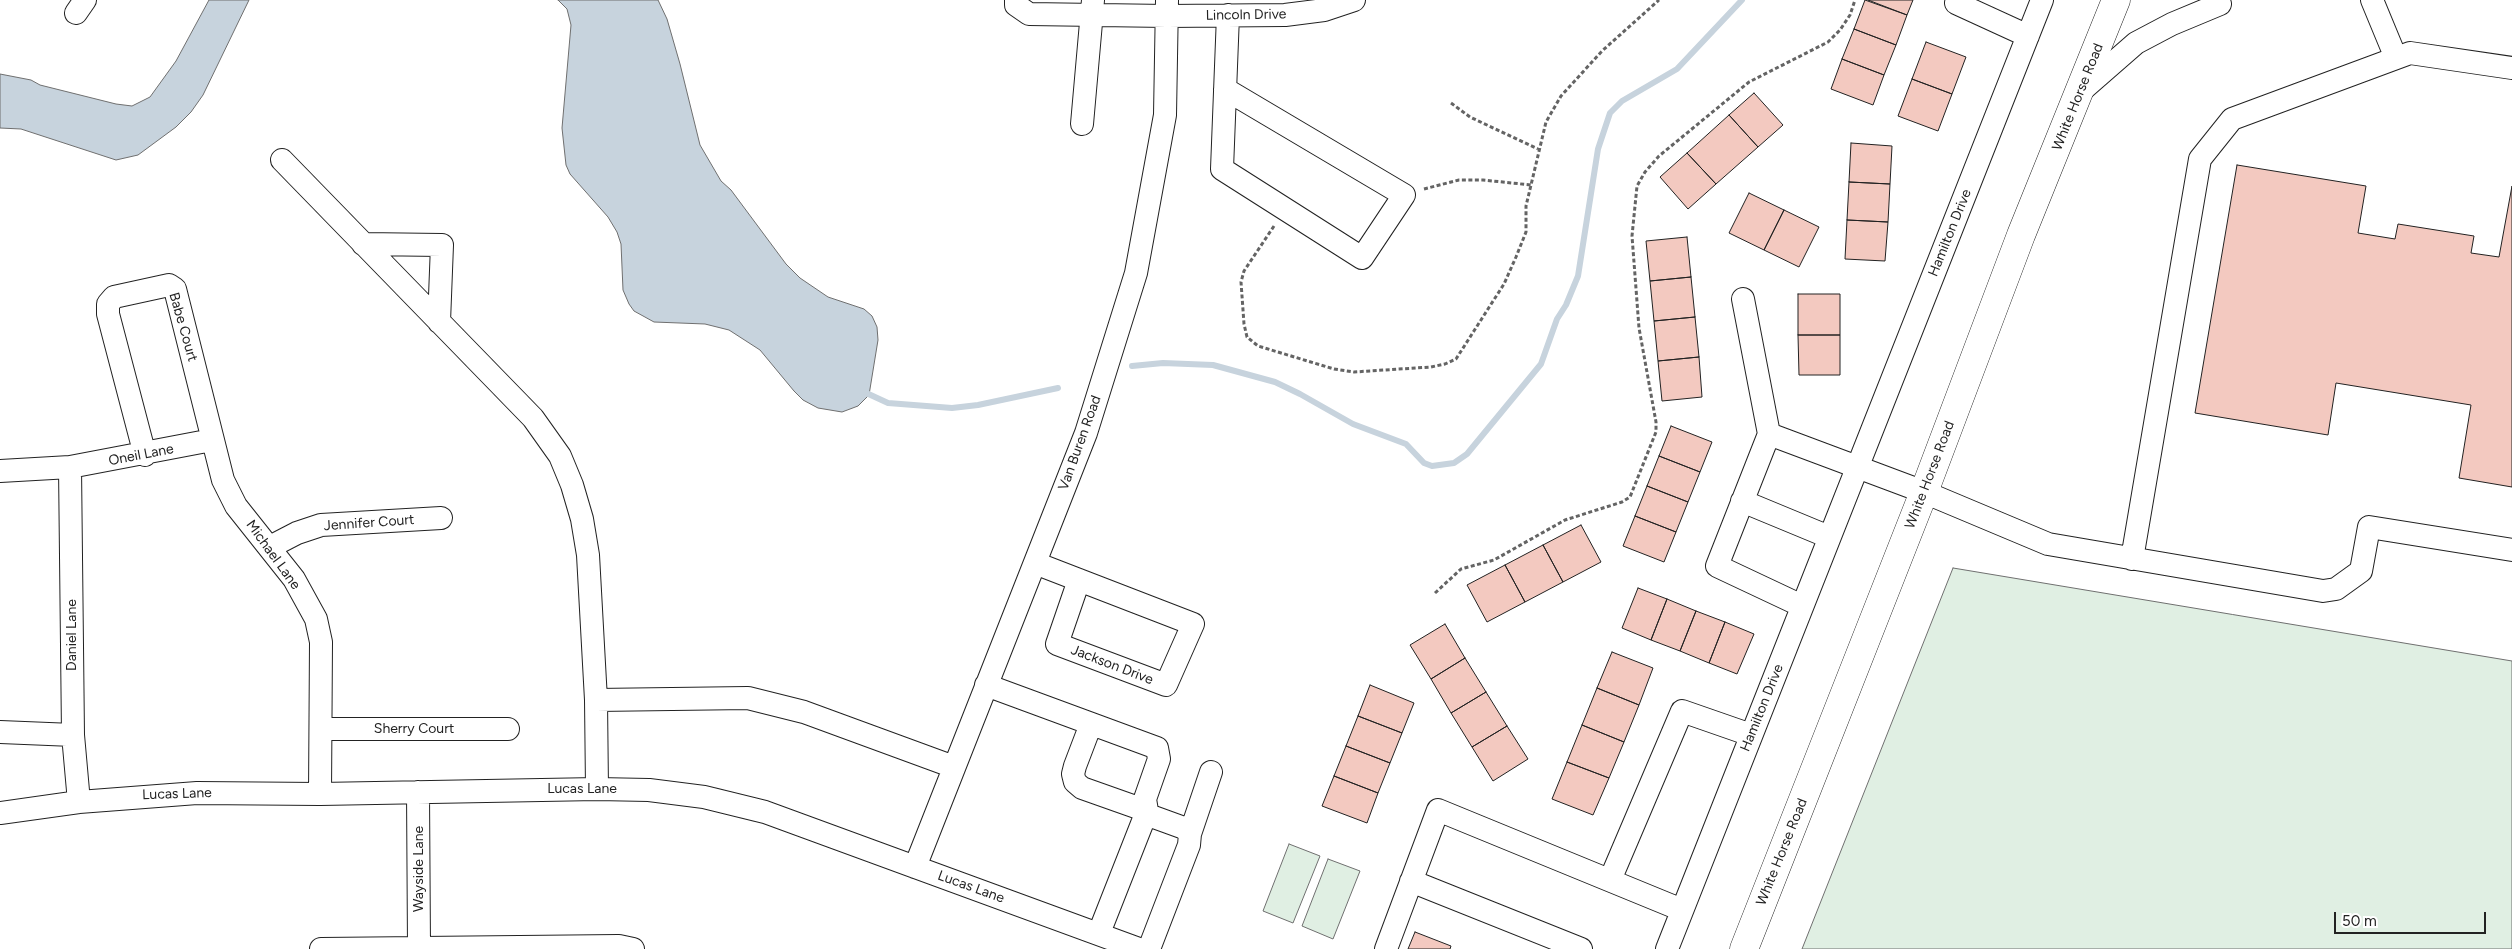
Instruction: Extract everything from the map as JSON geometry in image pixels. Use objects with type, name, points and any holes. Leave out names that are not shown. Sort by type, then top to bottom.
[{"type":"main road","name":"White Horse Road","points":[[1744,949],[1924,492],[2021,235],[2081,91],[2116,0]]},
{"type":"street","name":"Lincoln Drive","points":[[1016,0],[1016,5],[1028,14],[1093,8],[1167,8],[1228,15],[1301,13],[1324,10],[1354,0]]},
{"type":"street","points":[[1957,0],[1956,3],[2028,36]]},
{"type":"street","name":"Hamilton Drive","points":[[1667,949],[2042,0]]},
{"type":"street","points":[[2196,0],[2225,2]]},
{"type":"street","points":[[2372,0],[2396,58]]},
{"type":"street","points":[[2081,91],[2136,43],[2172,24],[2225,2]]},
{"type":"street","points":[[1082,124],[1093,8]]},
{"type":"street","name":"Van Buren Road","points":[[915,867],[1086,433],[1136,273],[1165,115],[1167,8]]},
{"type":"street","points":[[1226,89],[1404,195],[1362,258],[1222,169],[1228,15]]},
{"type":"street","points":[[2132,558],[2200,159],[2232,119],[2410,53],[2512,68]]},
{"type":"street","points":[[282,160],[533,418],[560,456],[572,485],[582,519],[588,555],[596,700],[596,789]]},
{"type":"street","points":[[363,244],[442,244],[440,322]]},
{"type":"street","name":"Babe Court","points":[[145,455],[108,314],[108,304],[114,297],[138,290],[169,285],[175,289],[212,440]]},
{"type":"street","points":[[1743,299],[1769,434],[1717,566],[1802,606]]},
{"type":"street","points":[[1769,434],[1924,492],[2048,544],[2323,591],[2336,590],[2361,571],[2369,527],[2512,550]]},
{"type":"street","name":"Oneil Lane","points":[[0,471],[70,467],[145,455],[212,440]]},
{"type":"street","name":"Michael Lane","points":[[212,440],[223,480],[236,506],[270,546],[294,579],[316,619],[321,642],[320,794]]},
{"type":"street","name":"Daniel Lane","points":[[70,467],[73,736],[79,802]]},
{"type":"street","points":[[1742,501],[1829,537]]},
{"type":"street","name":"Jennifer Court","points":[[270,546],[321,524],[441,518]]},
{"type":"street","name":"Jackson Drive","points":[[1035,563],[1193,624],[1166,685],[1057,644],[1079,580]]},
{"type":"street","points":[[986,686],[1157,748],[1160,759],[1145,798],[1146,811],[1099,933]]},
{"type":"street","points":[[596,700],[748,698],[804,712],[954,767]]},
{"type":"street","points":[[1610,880],[1682,711],[1751,736]]},
{"type":"street","points":[[1091,724],[1075,766],[1076,782],[1082,788],[1146,811],[1152,816],[1184,828],[1190,834]]},
{"type":"street","name":"Sherry Court","points":[[321,729],[508,729]]},
{"type":"street","points":[[0,732],[73,736]]},
{"type":"street","points":[[1149,949],[1189,845],[1190,834],[1211,772]]},
{"type":"street","name":"Lucas Lane","points":[[0,813],[79,802],[197,792],[320,794],[596,789],[649,790],[704,797],[765,812],[1139,949]]},
{"type":"street","name":"Wayside Lane","points":[[418,792],[420,947]]},
{"type":"street","points":[[1386,949],[1438,810],[1682,910]]},
{"type":"street","points":[[1411,882],[1581,949]]},
{"type":"street","points":[[321,949],[619,946],[633,949]]},
{"type":"path","points":[[1285,210],[1244,271],[1240,282],[1247,337],[1258,346],[1354,372],[1431,367],[1456,359],[1504,284],[1526,232],[1526,206],[1538,149],[1546,122],[1561,96],[1614,40],[1659,0]]},
{"type":"path","points":[[1435,592],[1461,568],[1494,560],[1565,520],[1622,502],[1630,497],[1656,432],[1656,422],[1640,328],[1632,245],[1633,210],[1637,186],[1644,172],[1659,156],[1749,82],[1828,42],[1840,30],[1850,15],[1855,0]]},
{"type":"path","points":[[1451,103],[1470,117],[1538,149]]},
{"type":"path","points":[[1404,195],[1459,180],[1483,180],[1531,185]]},
{"type":"green space","points":[[1953,568],[2512,661],[2512,949],[1802,949]]},
{"type":"green space","points":[[1289,844],[1320,856],[1293,923],[1263,911]]},
{"type":"green space","points":[[1328,859],[1360,871],[1333,939],[1302,926]]},
{"type":"shaded area","points":[[209,0],[249,0],[203,95],[191,112],[176,127],[138,155],[116,160],[21,129],[0,128],[0,74],[31,80],[40,85],[116,104],[132,106],[150,97],[176,61]]},
{"type":"shaded area","points":[[558,0],[658,0],[667,19],[700,145],[721,181],[731,190],[786,264],[800,278],[828,297],[864,309],[872,316],[877,327],[878,340],[869,395],[858,406],[842,412],[818,408],[803,400],[760,350],[729,330],[705,324],[654,322],[634,311],[623,290],[621,244],[617,232],[608,217],[570,174],[566,165],[562,128],[571,25],[567,9]]},
{"type":"building","points":[[1865,0],[1907,15],[1896,45],[1854,29]]},
{"type":"building","points":[[1868,0],[1913,0],[1907,15]]},
{"type":"building","points":[[1854,29],[1896,45],[1884,75],[1842,59]]},
{"type":"building","points":[[1926,42],[1966,57],[1952,94],[1912,79]]},
{"type":"building","points":[[1842,59],[1884,75],[1873,105],[1831,89]]},
{"type":"building","points":[[1912,79],[1952,94],[1938,131],[1898,116]]},
{"type":"building","points":[[1754,93],[1783,125],[1758,147],[1729,115]]},
{"type":"building","points":[[1729,115],[1758,147],[1716,184],[1687,153]]},
{"type":"building","points":[[1851,143],[1892,146],[1890,184],[1849,182]]},
{"type":"building","points":[[1687,153],[1716,184],[1688,209],[1660,177]]},
{"type":"building","points":[[2237,165],[2366,186],[2358,233],[2395,239],[2398,224],[2474,236],[2471,253],[2499,257],[2512,186],[2512,487],[2459,478],[2471,405],[2336,383],[2328,435],[2195,413]]},
{"type":"building","points":[[1849,182],[1890,184],[1888,222],[1847,220]]},
{"type":"building","points":[[1749,193],[1784,210],[1764,250],[1729,233]]},
{"type":"building","points":[[1784,210],[1819,227],[1799,267],[1764,250]]},
{"type":"building","points":[[1847,220],[1888,222],[1885,261],[1845,259]]},
{"type":"building","points":[[1687,237],[1691,277],[1650,281],[1646,241]]},
{"type":"building","points":[[1691,277],[1695,317],[1654,321],[1650,281]]},
{"type":"building","points":[[1798,294],[1840,294],[1840,335],[1798,335]]},
{"type":"building","points":[[1695,317],[1699,357],[1658,361],[1654,321]]},
{"type":"building","points":[[1798,335],[1840,335],[1840,375],[1799,375]]},
{"type":"building","points":[[1699,357],[1702,397],[1662,401],[1658,361]]},
{"type":"building","points":[[1671,426],[1712,442],[1700,472],[1659,456]]},
{"type":"building","points":[[1659,456],[1700,472],[1688,502],[1647,486]]},
{"type":"building","points":[[1647,486],[1688,502],[1676,532],[1635,516]]},
{"type":"building","points":[[1635,516],[1676,532],[1664,562],[1623,546]]},
{"type":"building","points":[[1581,525],[1601,562],[1563,582],[1543,545]]},
{"type":"building","points":[[1543,545],[1563,582],[1525,602],[1505,565]]},
{"type":"building","points":[[1505,565],[1525,602],[1487,622],[1467,585]]},
{"type":"building","points":[[1638,588],[1667,599],[1651,640],[1622,628]]},
{"type":"building","points":[[1667,599],[1696,611],[1680,651],[1651,640]]},
{"type":"building","points":[[1696,611],[1725,622],[1709,663],[1680,651]]},
{"type":"building","points":[[1725,622],[1754,634],[1737,674],[1709,663]]},
{"type":"building","points":[[1445,624],[1465,658],[1431,679],[1410,645]]},
{"type":"building","points":[[1612,652],[1653,668],[1639,705],[1597,688]]},
{"type":"building","points":[[1465,658],[1486,692],[1451,713],[1431,679]]},
{"type":"building","points":[[1370,685],[1414,703],[1402,733],[1358,716]]},
{"type":"building","points":[[1597,688],[1639,705],[1624,742],[1582,725]]},
{"type":"building","points":[[1486,692],[1507,726],[1472,747],[1451,713]]},
{"type":"building","points":[[1358,716],[1402,733],[1390,763],[1346,746]]},
{"type":"building","points":[[1582,725],[1624,742],[1609,778],[1567,762]]},
{"type":"building","points":[[1507,726],[1528,759],[1493,781],[1472,747]]},
{"type":"building","points":[[1346,746],[1390,763],[1378,793],[1334,776]]},
{"type":"building","points":[[1567,762],[1609,778],[1593,815],[1552,799]]},
{"type":"building","points":[[1334,776],[1378,793],[1367,823],[1322,806]]},
{"type":"building","points":[[1415,932],[1451,946],[1450,949],[1408,949]]},
{"type":"waterway","points":[[1132,366],[1163,363],[1213,365],[1275,382],[1353,424],[1406,444],[1424,463],[1432,466],[1454,463],[1467,454],[1541,364],[1557,319],[1566,305],[1578,276],[1598,149],[1610,113],[1622,101],[1677,69],[1742,0]]},
{"type":"waterway","points":[[862,391],[888,403],[952,408],[978,405],[1058,388]]}]
